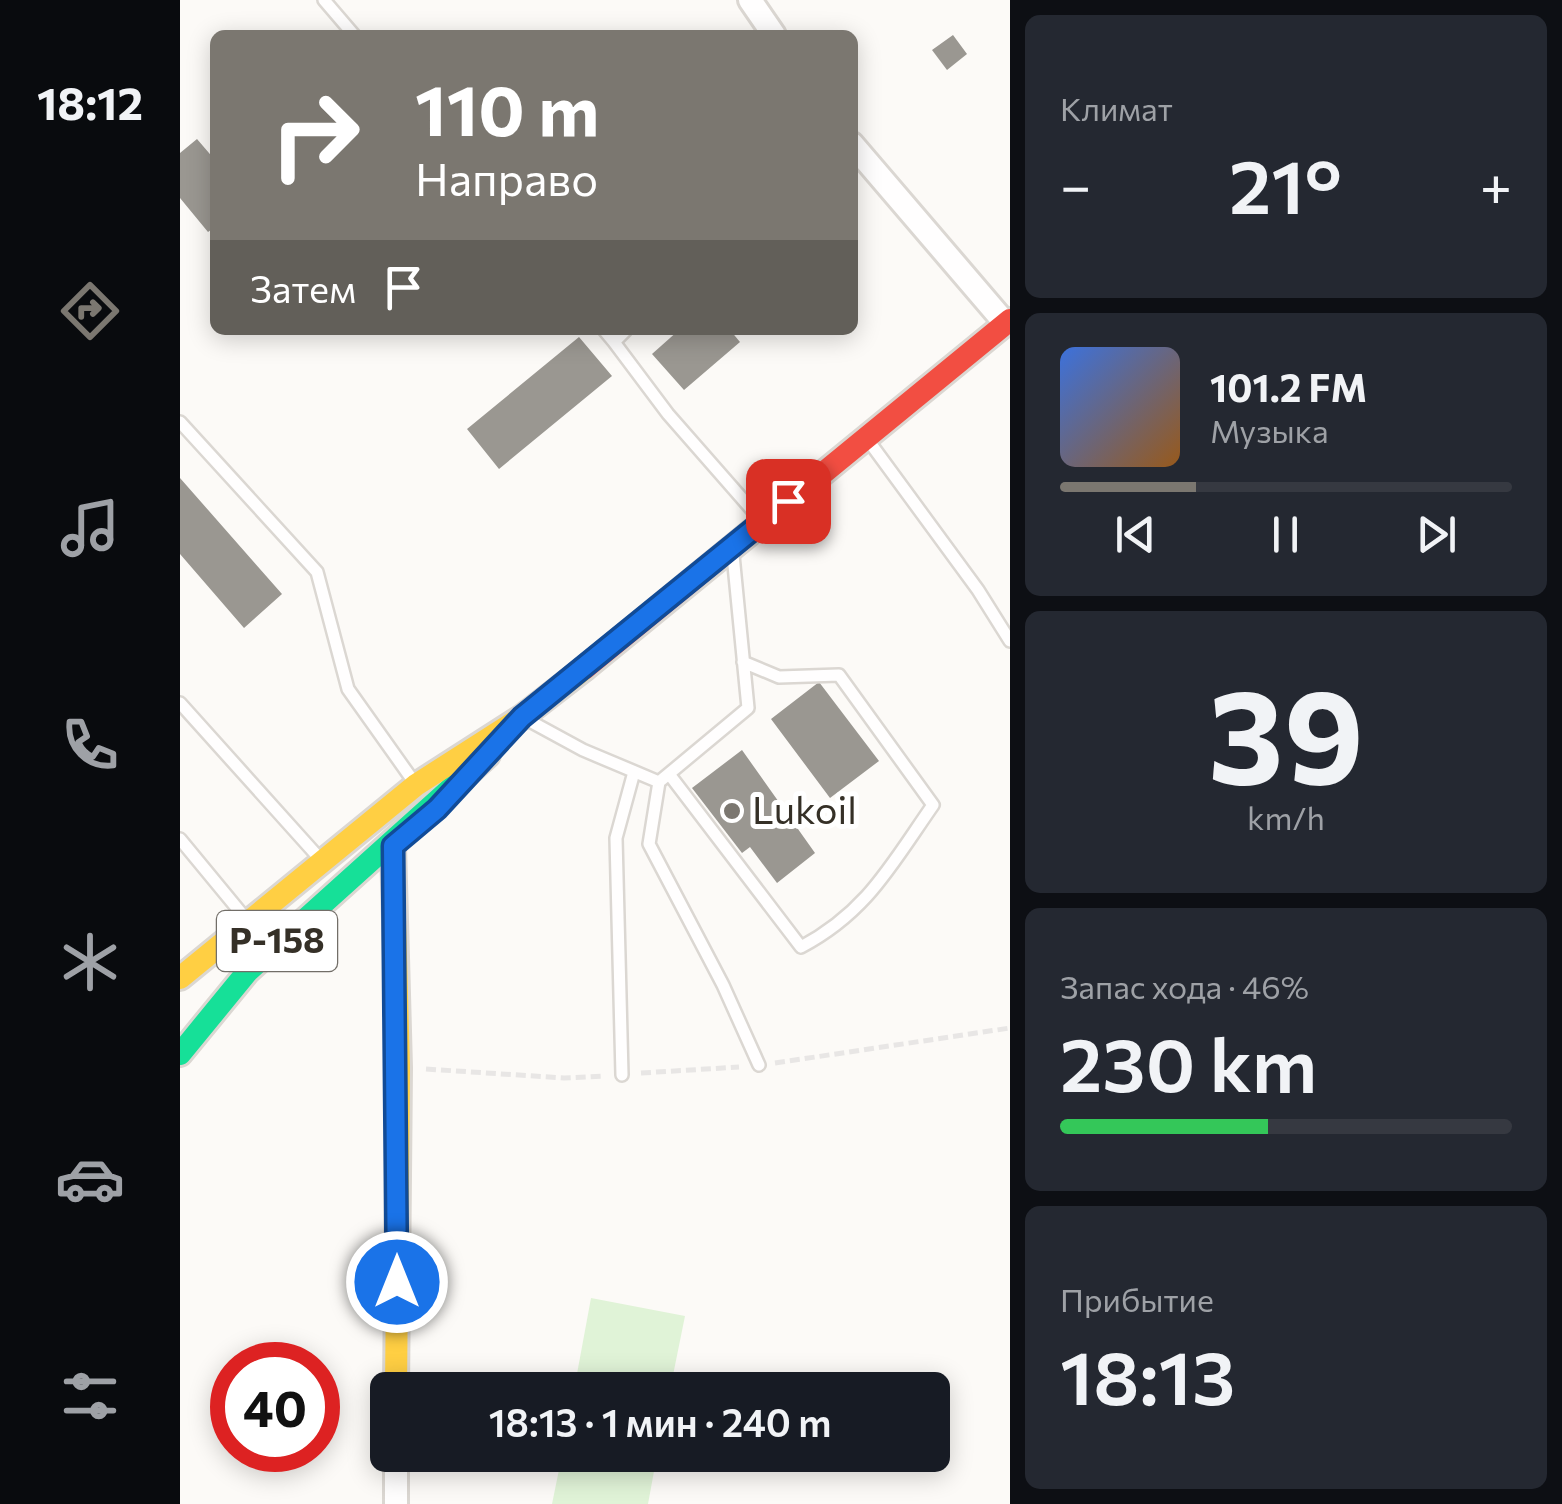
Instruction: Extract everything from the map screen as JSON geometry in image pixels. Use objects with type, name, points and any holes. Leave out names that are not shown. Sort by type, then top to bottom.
[{"type":"main road","name":"Р-158","points":[[180,978],[416,785],[522,717],[1008,322]]},
{"type":"main road","name":"Р-158","points":[[180,1054],[237,978],[269,947],[437,809],[522,717]]},
{"type":"main road","points":[[393,846],[398,1068],[396,1372]]},
{"type":"street","points":[[750,0],[771,30]]},
{"type":"street","points":[[858,151],[1008,322]]},
{"type":"street","points":[[396,1472],[396,1504]]},
{"type":"lane","points":[[324,0],[350,30]]},
{"type":"lane","points":[[608,335],[668,414],[762,522]]},
{"type":"lane","points":[[614,342],[621,335]]},
{"type":"lane","points":[[180,422],[317,572],[348,688],[416,785]]},
{"type":"lane","points":[[866,437],[978,590],[1010,641]]},
{"type":"lane","points":[[732,547],[748,708],[664,778],[650,844],[759,1064]]},
{"type":"lane","points":[[522,717],[634,772],[664,778],[801,946],[837,928],[858,910],[933,805],[839,675],[779,676],[744,662]]},
{"type":"lane","points":[[180,702],[324,863]]},
{"type":"lane","points":[[622,1074],[616,838],[634,772]]},
{"type":"lane","points":[[180,839],[249,922]]},
{"type":"path","points":[[398,1068],[564,1078],[759,1064],[1010,1028]]},
{"type":"green space","points":[[591,1298],[685,1316],[674,1372],[577,1372]]},
{"type":"green space","points":[[559,1472],[654,1472],[648,1504],[552,1504]]},
{"type":"building","points":[[953,35],[967,54],[947,70],[932,50]]},
{"type":"building","points":[[197,139],[210,154],[208,232],[180,198],[180,153]]},
{"type":"building","points":[[673,335],[734,335],[740,342],[684,390],[652,354]]},
{"type":"building","points":[[579,337],[612,376],[499,469],[467,429]]},
{"type":"building","points":[[180,478],[282,594],[244,628],[180,554]]},
{"type":"building","points":[[819,682],[879,761],[830,798],[771,719]]},
{"type":"building","points":[[742,750],[815,853],[777,883],[750,847],[742,853],[692,788]]},
{"type":"traffic: fast","points":[[180,1054],[248,971],[488,755]]},
{"type":"traffic: slow","points":[[180,978],[416,785],[522,717],[584,669]]},
{"type":"traffic: slow","points":[[393,846],[399,1068],[396,1372]]},
{"type":"traffic: jam","points":[[584,669],[1010,320]]},
{"type":"place","name":"Lukoil","points":[[732,811]]},
{"type":"route","points":[[397,1282],[393,846],[437,809],[522,717],[788,501]]}]
